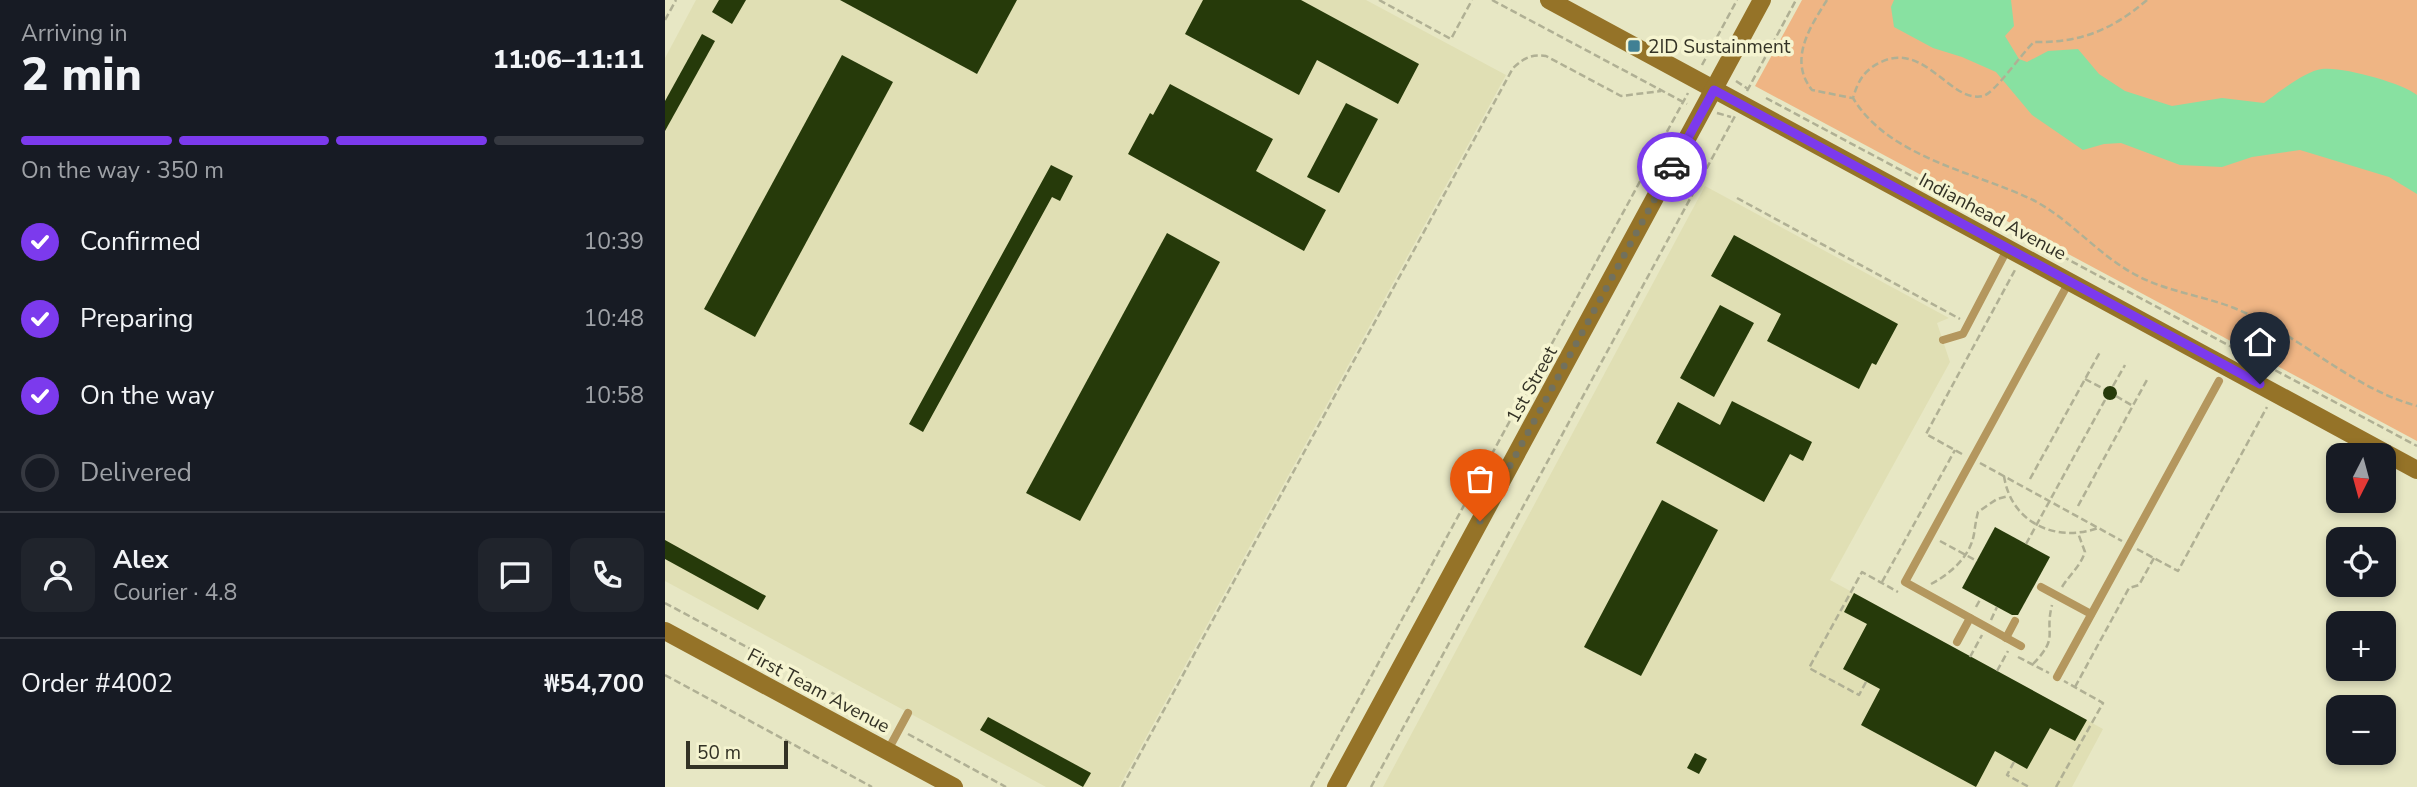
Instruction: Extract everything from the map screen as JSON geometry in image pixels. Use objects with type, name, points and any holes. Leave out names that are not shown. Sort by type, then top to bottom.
[{"type":"main road","name":"Indianhead Avenue","points":[[1549,0],[2417,470]]},
{"type":"main road","name":"1st Street","points":[[1336,787],[1762,0]]},
{"type":"main road","name":"First Team Avenue","points":[[665,631],[954,787]]},
{"type":"lane","points":[[1943,340],[1963,334],[2008,248]]},
{"type":"lane","points":[[2021,646],[1905,582],[2069,282]]},
{"type":"lane","points":[[2057,677],[2219,381]]},
{"type":"lane","points":[[2041,587],[2091,614]]},
{"type":"lane","points":[[1957,642],[1970,618]]},
{"type":"lane","points":[[2006,638],[2015,621]]},
{"type":"lane","points":[[887,751],[908,713]]},
{"type":"path","points":[[665,20],[676,0]]},
{"type":"path","points":[[1379,0],[1451,38],[1472,0]]},
{"type":"path","points":[[1492,0],[1682,103]]},
{"type":"path","points":[[1311,787],[1737,0]]},
{"type":"path","points":[[1371,787],[1796,0]]},
{"type":"path","points":[[1827,0],[1814,22],[1800,57],[1803,79],[1812,90],[1853,98]]},
{"type":"path","points":[[2147,0],[2129,16],[2088,37],[2050,43],[2034,42],[1987,95],[1978,98],[1963,93],[1920,62],[1890,58],[1870,68],[1857,83],[1853,98],[1862,113],[1901,142],[1963,173],[2056,213],[2098,249],[2132,273],[2163,288],[2234,308],[2345,374],[2395,400],[2417,406]]},
{"type":"path","points":[[1435,37],[1438,32]]},
{"type":"path","points":[[1122,787],[1513,68],[1522,60],[1535,55],[1546,55],[1621,96],[1661,91]]},
{"type":"path","points":[[1760,95],[2417,446]]},
{"type":"path","points":[[1737,198],[1921,301],[1982,331]]},
{"type":"path","points":[[2015,270],[1926,434],[2129,545],[2178,571],[2267,407]]},
{"type":"path","points":[[2030,479],[2100,352]]},
{"type":"path","points":[[2113,386],[2125,365]]},
{"type":"path","points":[[2078,506],[2148,378]]},
{"type":"path","points":[[2085,379],[2104,389]]},
{"type":"path","points":[[2116,396],[2133,405]]},
{"type":"path","points":[[2026,544],[2105,400]]},
{"type":"path","points":[[1882,583],[1955,450]]},
{"type":"path","points":[[2004,476],[2009,496],[2020,514],[2036,526],[2065,533],[2086,532],[2098,527]]},
{"type":"path","points":[[1919,590],[1952,570],[1965,555],[1974,535],[1978,512],[1997,499],[2009,496]]},
{"type":"path","points":[[1930,536],[1977,561]]},
{"type":"path","points":[[2074,687],[2129,588],[2139,585],[2154,558]]},
{"type":"path","points":[[1866,682],[1859,695],[1809,668],[1862,572],[1906,596]]},
{"type":"path","points":[[665,603],[1006,787]]},
{"type":"path","points":[[1965,627],[1990,641]]},
{"type":"path","points":[[1999,646],[2103,703],[2056,787]]},
{"type":"path","points":[[1997,671],[2008,651]]},
{"type":"path","points":[[665,675],[872,787]]},
{"type":"path","points":[[2014,762],[2007,775],[2029,787]]},
{"type":"shaded area","points":[[696,0],[1366,0],[1506,75],[1119,787],[1046,787],[665,581],[665,58]]},
{"type":"shaded area","points":[[1802,0],[2417,0],[2417,441],[1755,86]]},
{"type":"shaded area","points":[[1894,0],[2011,0],[2014,26],[2005,36],[2019,59],[2027,62],[2048,51],[2078,49],[2099,74],[2125,91],[2172,106],[2222,98],[2264,103],[2300,78],[2322,69],[2357,73],[2399,85],[2417,95],[2417,194],[2389,177],[2300,150],[2252,157],[2222,167],[2180,165],[2121,143],[2083,150],[2032,115],[1996,72],[1933,48],[1894,27],[1891,7]]},
{"type":"shaded area","points":[[1705,186],[1949,318],[1937,323],[1950,362],[1830,580],[2103,729],[2072,787],[1383,787]]},
{"type":"building","points":[[719,0],[746,0],[732,24],[712,12]]},
{"type":"building","points":[[840,0],[1017,0],[977,74]]},
{"type":"building","points":[[1203,0],[1301,0],[1419,64],[1398,104],[1317,60],[1299,95],[1185,34]]},
{"type":"building","points":[[702,34],[715,41],[665,131],[665,101]]},
{"type":"building","points":[[842,55],[893,82],[755,337],[704,309]]},
{"type":"building","points":[[1170,84],[1273,139],[1256,171],[1326,210],[1304,251],[1128,154],[1150,113],[1153,115]]},
{"type":"building","points":[[1346,103],[1378,119],[1339,193],[1307,177]]},
{"type":"building","points":[[1051,165],[1073,176],[1060,201],[1052,197],[923,432],[909,424]]},
{"type":"building","points":[[1167,233],[1220,262],[1080,521],[1026,493]]},
{"type":"building","points":[[1734,235],[1898,324],[1876,365],[1872,363],[1859,389],[1767,341],[1781,314],[1711,276]]},
{"type":"building","points":[[1720,305],[1754,323],[1714,397],[1680,378]]},
{"type":"building","points":[[2107,386],[2113,386],[2117,393],[2113,400],[2107,400],[2103,396],[2103,390]]},
{"type":"building","points":[[1732,401],[1812,442],[1803,461],[1790,454],[1764,502],[1656,443],[1678,402],[1720,425]]},
{"type":"building","points":[[1662,500],[1718,530],[1641,676],[1584,647]]},
{"type":"building","points":[[1995,527],[2050,557],[2018,615],[2012,615],[1962,588]]},
{"type":"building","points":[[665,540],[766,596],[758,610],[665,559]]},
{"type":"building","points":[[1854,593],[2087,720],[2075,741],[2050,728],[2027,769],[1995,751],[1976,787],[1861,725],[1880,689],[1843,669],[1867,624],[1844,612]]},
{"type":"building","points":[[988,717],[1091,773],[1083,787],[980,730]]},
{"type":"building","points":[[1695,753],[1707,759],[1699,774],[1687,768]]},
{"type":"way so far","points":[[1480,521],[1672,167]]},
{"type":"place","name":"2ID Sustainment","points":[[1634,46]]},
{"type":"route","points":[[1672,167],[1714,90],[2260,384]]}]
